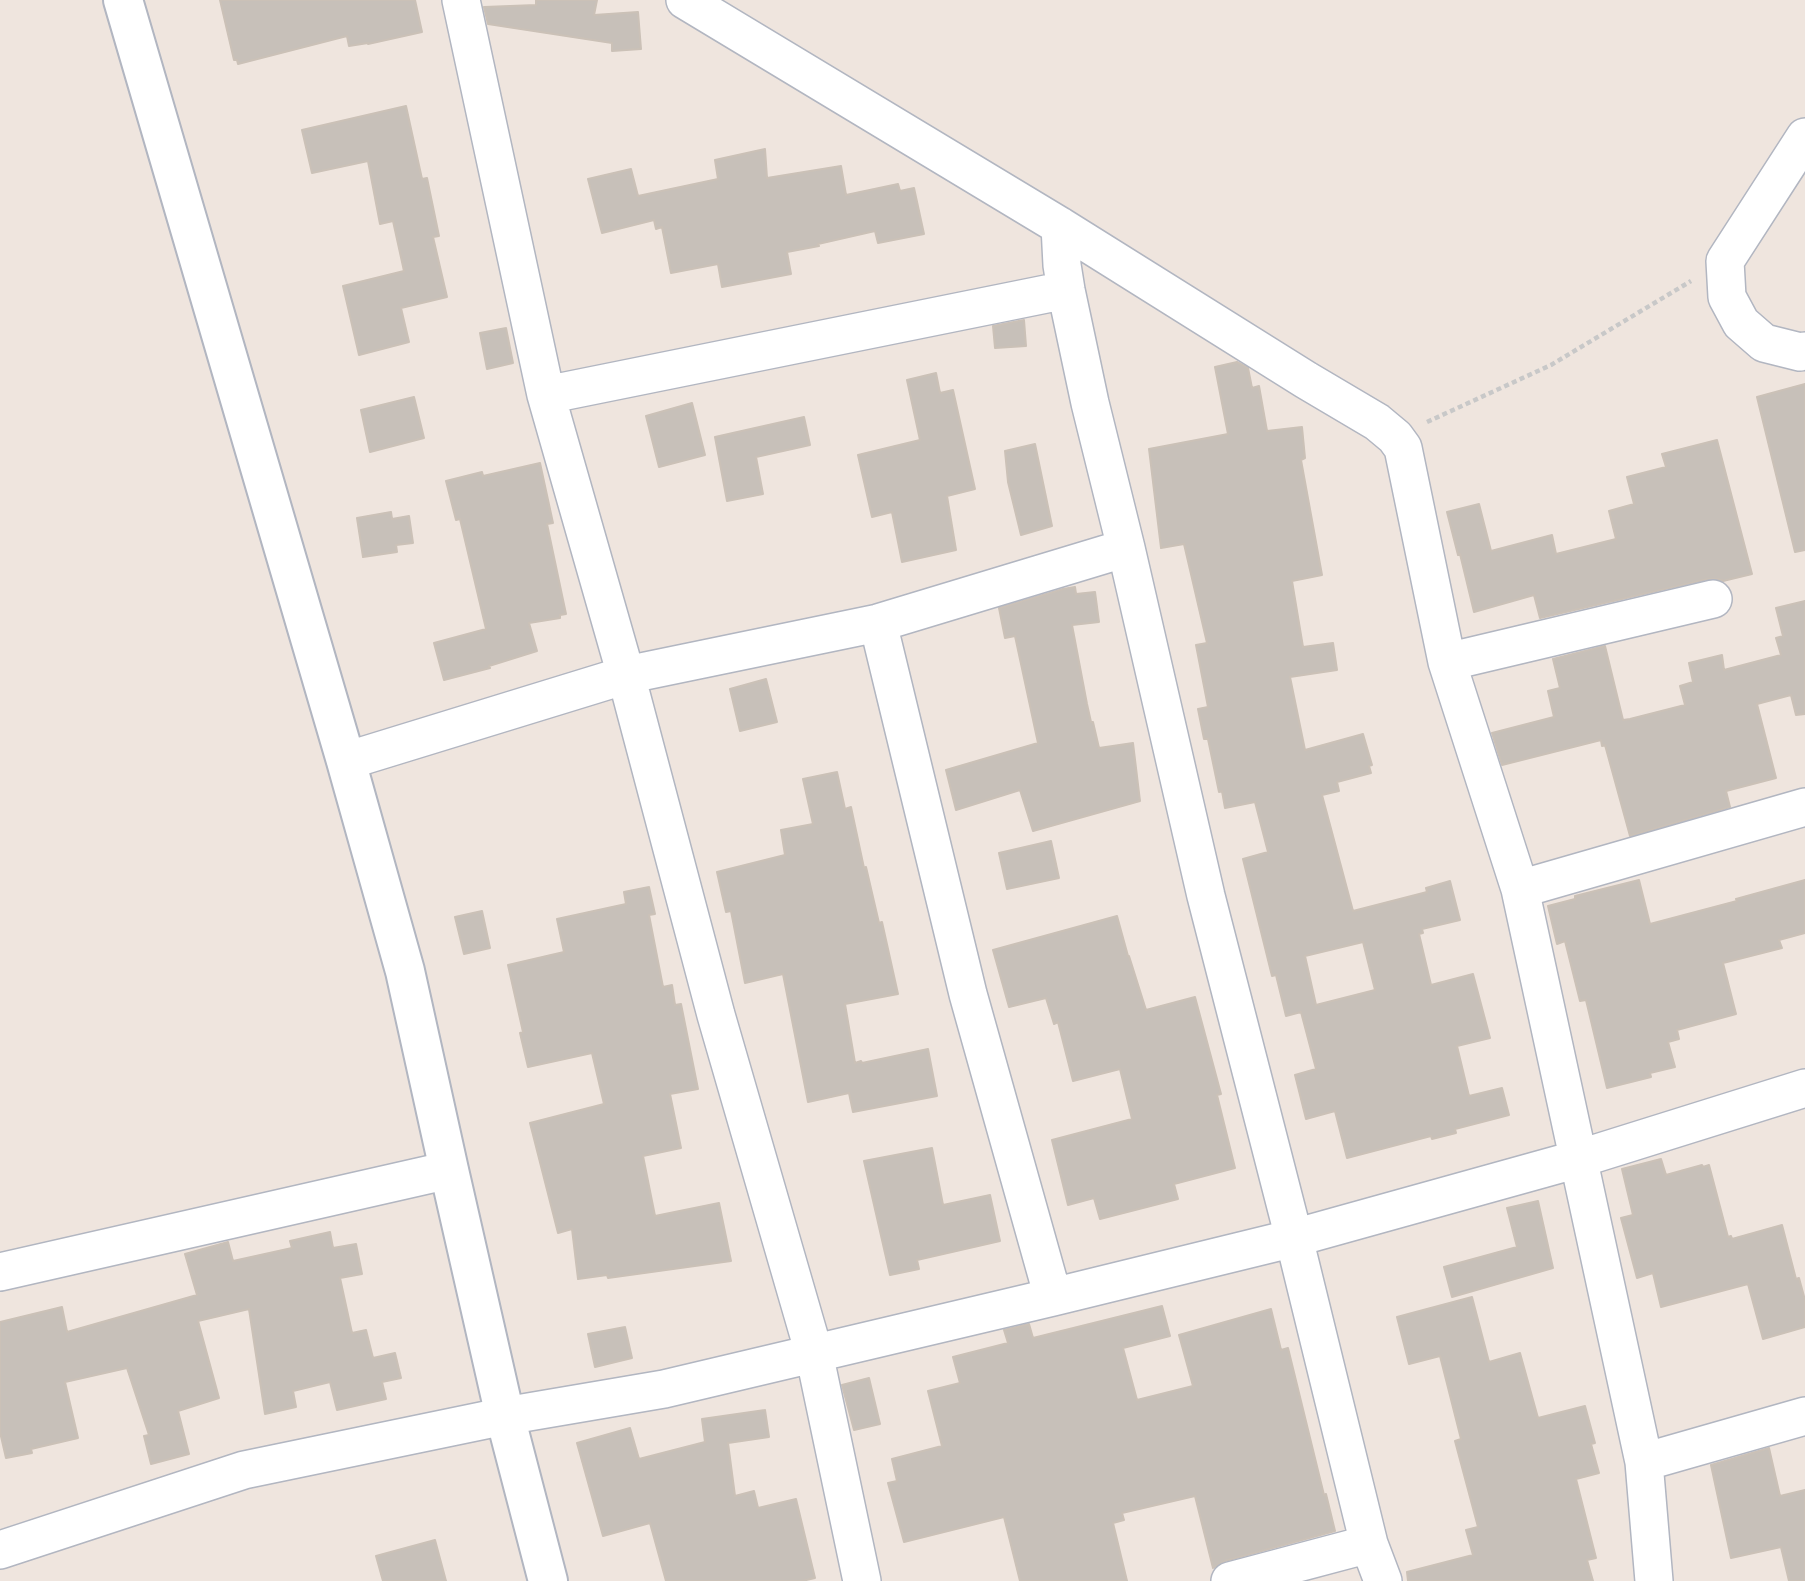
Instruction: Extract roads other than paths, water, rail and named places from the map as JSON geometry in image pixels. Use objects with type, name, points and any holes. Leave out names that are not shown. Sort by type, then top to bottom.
[{"type":"street","points":[[123,0],[405,971],[505,1416],[548,1581]]},
{"type":"street","points":[[461,0],[546,395],[626,675],[716,1015],[814,1353],[862,1581]]},
{"type":"street","points":[[685,0],[1060,226],[1316,387],[1377,422],[1395,437],[1403,448],[1447,662],[1520,888],[1644,1462],[1654,1581]]},
{"type":"street","points":[[1805,137],[1725,261],[1727,296],[1741,323],[1763,343],[1805,351]]},
{"type":"street","points":[[1060,226],[1066,290],[1090,403],[1206,896],[1369,1544],[1383,1581]]},
{"type":"street","points":[[546,395],[1066,290]]},
{"type":"street","points":[[346,761],[626,675],[878,623],[1126,548]]},
{"type":"street","points":[[1447,662],[1713,599]]},
{"type":"street","points":[[878,623],[968,994],[1053,1297]]},
{"type":"street","points":[[1520,888],[1805,807]]},
{"type":"street","points":[[0,1550],[244,1470],[505,1416],[664,1389],[1294,1238],[1578,1159],[1805,1088]]},
{"type":"street","points":[[0,1272],[449,1170]]},
{"type":"street","points":[[1644,1462],[1805,1416]]},
{"type":"street","points":[[1230,1581],[1369,1544]]}]
